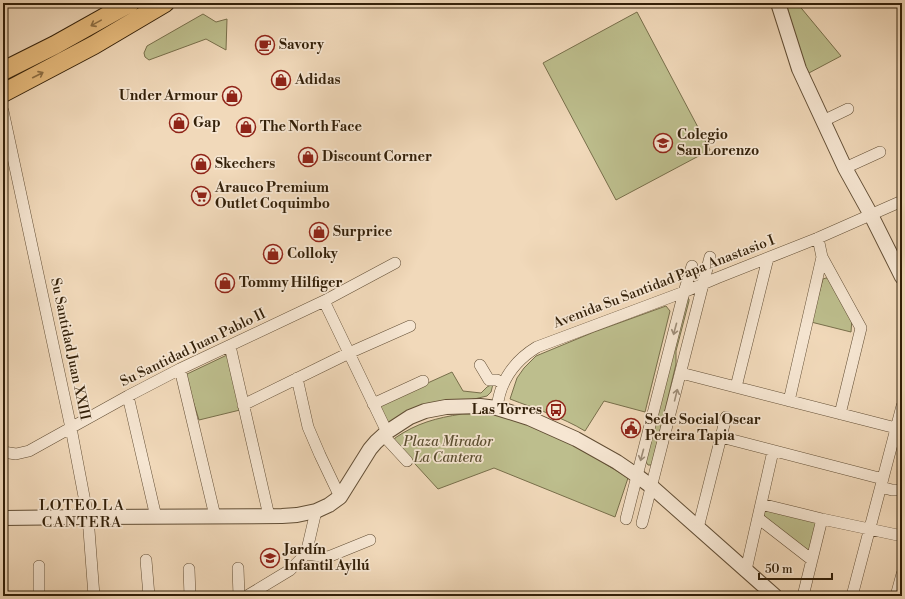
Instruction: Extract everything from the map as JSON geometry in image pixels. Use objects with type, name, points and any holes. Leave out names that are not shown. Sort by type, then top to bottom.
[{"type":"highway","points":[[3,71],[71,36],[130,3]]},
{"type":"highway","points":[[3,94],[94,45],[165,3]]},
{"type":"street","points":[[778,3],[799,69],[845,168],[899,263],[902,277]]},
{"type":"street","points":[[823,121],[848,109]]},
{"type":"street","name":"Su Santidad Juan XXIII","points":[[3,111],[71,428],[88,517],[94,596]]},
{"type":"street","points":[[845,168],[880,152]]},
{"type":"street","name":"Avenida Su Santidad Papa Anastasio I","points":[[497,408],[503,384],[514,366],[525,355],[537,347],[684,292],[818,238],[902,201]]},
{"type":"street","points":[[818,238],[822,256],[861,328],[840,414]]},
{"type":"street","points":[[788,401],[822,256]]},
{"type":"street","points":[[642,523],[710,258]]},
{"type":"street","points":[[736,387],[768,258]]},
{"type":"street","name":"Su Santidad Juan Pablo II","points":[[3,452],[16,454],[29,451],[180,369],[324,301],[395,262]]},
{"type":"street","points":[[626,519],[636,475],[692,266]]},
{"type":"street","points":[[324,301],[374,404],[385,433],[407,461]]},
{"type":"street","points":[[244,405],[349,353],[410,326]]},
{"type":"street","points":[[230,346],[269,516]]},
{"type":"street","points":[[480,365],[489,380],[496,380],[503,384]]},
{"type":"street","points":[[180,369],[215,516]]},
{"type":"street","points":[[681,373],[896,428]]},
{"type":"street","points":[[297,378],[308,427],[340,497]]},
{"type":"street","points":[[374,404],[423,381]]},
{"type":"street","points":[[128,396],[156,517]]},
{"type":"street","points":[[3,518],[269,516],[297,515],[316,511],[329,506],[340,497],[370,450],[385,433],[410,417],[425,411],[446,407],[480,406],[497,408],[536,421],[576,439],[636,475],[652,487],[775,596]]},
{"type":"street","points":[[852,596],[902,406]]},
{"type":"street","points":[[698,528],[726,418]]},
{"type":"street","points":[[721,437],[882,483],[892,490],[902,490]]},
{"type":"street","points":[[891,449],[902,443]]},
{"type":"street","points":[[746,570],[773,451]]},
{"type":"street","points":[[761,504],[902,536]]},
{"type":"street","points":[[247,596],[290,570],[306,554],[316,511]]},
{"type":"street","points":[[758,518],[812,560]]},
{"type":"street","points":[[803,596],[822,519]]},
{"type":"street","points":[[306,554],[328,557],[370,540]]},
{"type":"street","points":[[146,560],[149,596]]},
{"type":"street","points":[[38,566],[38,596]]},
{"type":"street","points":[[238,568],[239,596]]},
{"type":"street","points":[[189,569],[190,596]]},
{"type":"street","points":[[896,596],[902,574]]},
{"type":"green space","points":[[786,3],[797,3],[841,56],[807,74]]},
{"type":"green space","points":[[637,12],[710,150],[616,200],[543,63]]},
{"type":"green space","points":[[203,14],[216,22],[227,19],[226,50],[206,39],[149,60],[145,57],[144,53],[147,46]]},
{"type":"green space","points":[[823,279],[830,279],[852,318],[851,332],[811,322]]},
{"type":"green space","points":[[687,298],[689,301],[676,351],[676,364],[652,464],[648,465],[646,460]]},
{"type":"green space","points":[[666,306],[670,311],[645,412],[604,401],[585,431],[558,417],[510,399],[517,378],[524,368],[536,356],[594,332]]},
{"type":"green space","points":[[227,355],[240,410],[199,420],[185,375]]},
{"type":"green space","points":[[452,372],[463,391],[481,393],[493,384],[491,392],[487,396],[397,417],[387,424],[379,405]]},
{"type":"green space","name":"Plaza Mirador La Cantera","points":[[462,414],[507,416],[564,438],[628,478],[615,517],[494,468],[438,489],[394,441],[395,438],[411,428],[435,419]]},
{"type":"green space","points":[[764,509],[817,522],[810,554],[763,515]]},
{"type":"place","name":"Savory","points":[[265,45]]},
{"type":"place","name":"Adidas","points":[[281,80]]},
{"type":"place","name":"Under Armour","points":[[232,96]]},
{"type":"place","name":"Gap","points":[[179,123]]},
{"type":"place","name":"The North Face","points":[[246,127]]},
{"type":"place","name":"Colegio San Lorenzo","points":[[663,143]]},
{"type":"place","name":"Discount Corner","points":[[308,157]]},
{"type":"place","name":"Skechers","points":[[201,164]]},
{"type":"place","name":"Arauco Premium Outlet Coquimbo","points":[[201,196]]},
{"type":"place","name":"Surprice","points":[[319,232]]},
{"type":"place","name":"Colloky","points":[[273,254]]},
{"type":"place","name":"Tommy Hilfiger","points":[[225,283]]},
{"type":"place","name":"Las Torres","points":[[556,410]]},
{"type":"place","name":"Sede Social Oscar Pereira Tapia","points":[[631,428]]},
{"type":"place","name":"Jardín Infantil Ayllú","points":[[270,558]]},
{"type":"district","name":"LOTEO LA CANTERA","points":[[82,514]]}]
